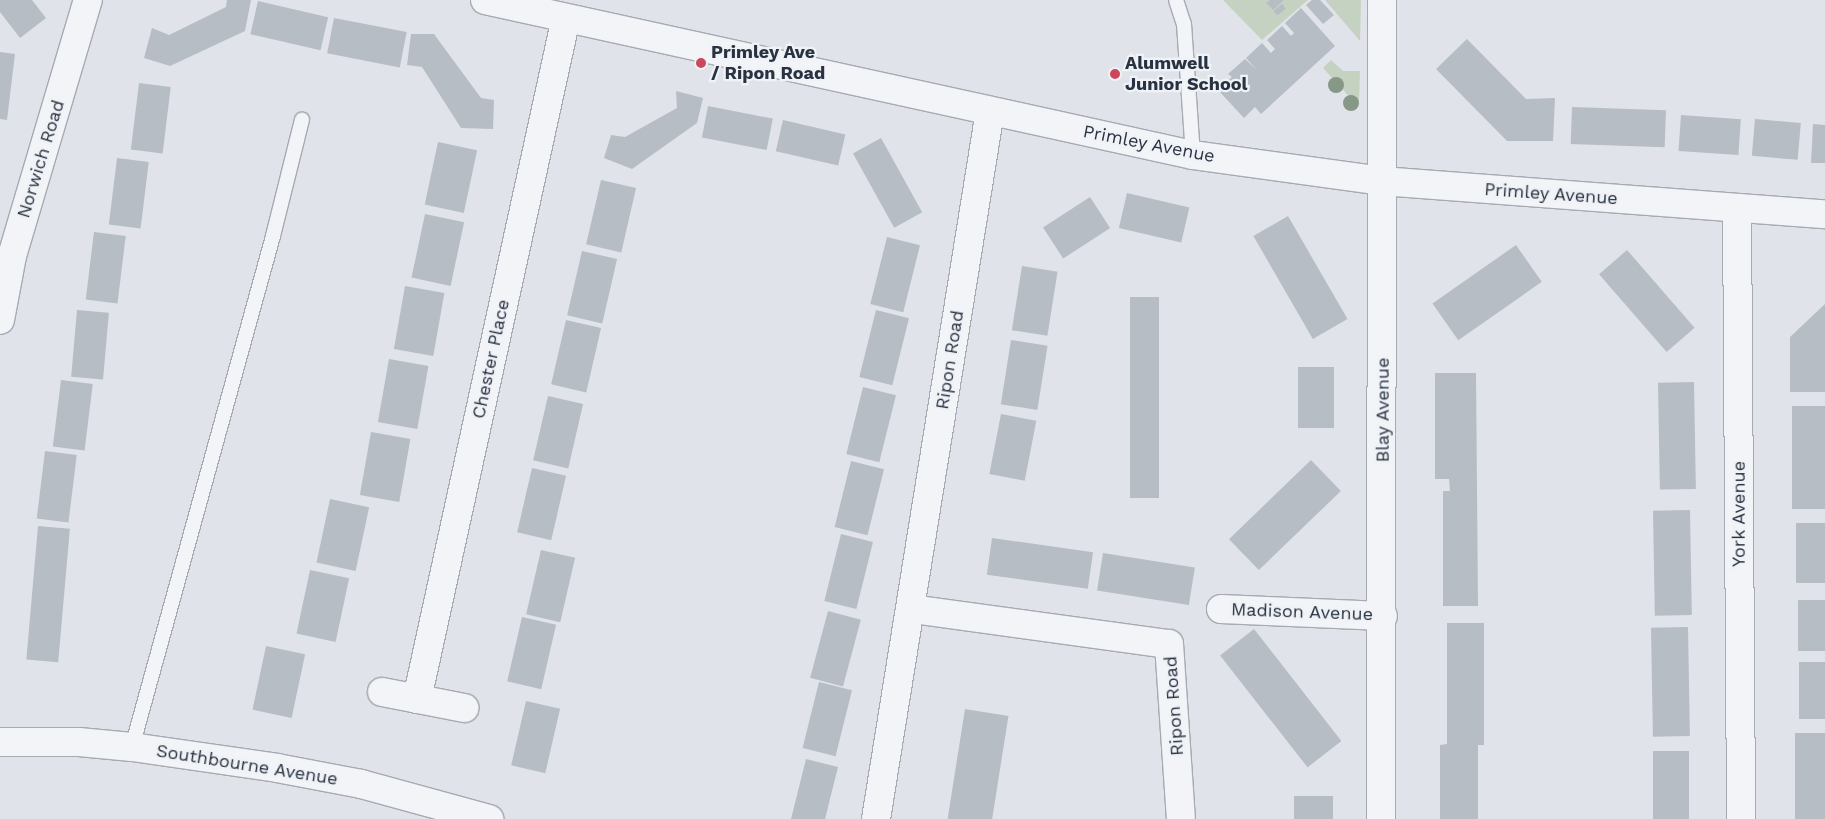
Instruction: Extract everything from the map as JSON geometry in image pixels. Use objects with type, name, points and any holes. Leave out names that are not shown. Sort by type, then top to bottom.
[{"type":"street","name":"Norwich Road","points":[[0,320],[12,256],[88,0]]},
{"type":"street","name":"Primley Avenue","points":[[484,0],[1193,155],[1382,181],[1825,214]]},
{"type":"street","name":"Blay Avenue","points":[[1381,819],[1383,616],[1382,0]]},
{"type":"street","name":"Chester Place","points":[[417,699],[566,18]]},
{"type":"street","name":"Ripon Road","points":[[876,819],[912,608],[990,111]]},
{"type":"street","name":"York Avenue","points":[[1737,208],[1741,819]]},
{"type":"street","name":"Ripon Road","points":[[912,608],[1169,644],[1181,819]]},
{"type":"street","name":"Madison Avenue","points":[[1221,609],[1383,616]]},
{"type":"street","points":[[382,692],[464,708]]},
{"type":"street","name":"Southbourne Avenue","points":[[0,742],[79,742],[132,747],[277,768],[361,784],[490,819]]},
{"type":"lane","points":[[1176,0],[1184,24],[1193,155]]},
{"type":"lane","points":[[132,747],[302,120]]},
{"type":"green space","points":[[1223,0],[1308,0],[1262,40]]},
{"type":"green space","points":[[1325,0],[1361,0],[1360,41]]},
{"type":"green space","points":[[1331,60],[1343,71],[1360,71],[1359,101],[1356,104],[1323,68]]},
{"type":"building","points":[[0,0],[32,0],[46,18],[20,38],[0,12]]},
{"type":"building","points":[[227,0],[251,0],[245,31],[170,66],[144,58],[152,28],[169,35],[226,7]]},
{"type":"building","points":[[1270,0],[1284,0],[1273,10],[1266,3]]},
{"type":"building","points":[[1312,0],[1320,0],[1334,15],[1323,24],[1306,5]]},
{"type":"building","points":[[258,1],[328,17],[321,50],[250,34]]},
{"type":"building","points":[[1282,4],[1286,9],[1277,16],[1273,11]]},
{"type":"building","points":[[1301,8],[1335,46],[1261,114],[1255,107],[1244,118],[1218,90],[1232,77],[1228,74],[1245,59],[1257,70],[1246,58],[1262,43],[1271,53],[1275,49],[1267,40],[1282,26],[1291,36],[1294,33],[1285,23]]},
{"type":"building","points":[[334,18],[407,32],[400,67],[327,53]]},
{"type":"building","points":[[411,34],[434,34],[481,98],[494,100],[493,129],[461,128],[422,67],[407,65]]},
{"type":"building","points":[[1467,39],[1526,99],[1555,98],[1553,141],[1507,141],[1436,69]]},
{"type":"building","points":[[0,52],[15,54],[7,120],[0,119]]},
{"type":"building","points":[[139,83],[171,87],[163,153],[131,150]]},
{"type":"building","points":[[676,91],[703,98],[697,123],[632,169],[604,158],[611,135],[625,137],[677,108]]},
{"type":"building","points":[[708,106],[773,119],[767,150],[702,137]]},
{"type":"building","points":[[1572,107],[1666,110],[1665,147],[1571,144]]},
{"type":"building","points":[[1681,115],[1741,119],[1738,155],[1678,151]]},
{"type":"building","points":[[1755,119],[1801,123],[1798,160],[1752,156]]},
{"type":"building","points":[[783,120],[845,134],[838,166],[776,151]]},
{"type":"building","points":[[1813,124],[1825,125],[1825,163],[1811,163]]},
{"type":"building","points":[[881,138],[922,212],[894,228],[853,154]]},
{"type":"building","points":[[438,142],[477,150],[464,213],[425,205]]},
{"type":"building","points":[[117,158],[149,162],[141,228],[109,225]]},
{"type":"building","points":[[601,180],[636,188],[621,252],[586,244]]},
{"type":"building","points":[[1127,193],[1189,207],[1181,242],[1119,228]]},
{"type":"building","points":[[1090,197],[1110,228],[1063,259],[1043,227]]},
{"type":"building","points":[[425,214],[464,222],[451,286],[411,278]]},
{"type":"building","points":[[1288,216],[1348,319],[1313,339],[1253,236]]},
{"type":"building","points":[[94,232],[126,236],[117,303],[86,299]]},
{"type":"building","points":[[887,237],[920,245],[903,312],[870,304]]},
{"type":"building","points":[[1516,245],[1542,282],[1458,340],[1432,304]]},
{"type":"building","points":[[1627,250],[1695,328],[1667,352],[1599,274]]},
{"type":"building","points":[[582,251],[617,259],[602,323],[567,315]]},
{"type":"building","points":[[1022,266],[1058,272],[1047,336],[1012,330]]},
{"type":"building","points":[[405,286],[444,293],[433,356],[394,349]]},
{"type":"building","points":[[1130,297],[1159,297],[1159,498],[1130,498]]},
{"type":"building","points":[[1825,304],[1825,392],[1790,392],[1790,337]]},
{"type":"building","points":[[77,310],[109,313],[103,380],[71,377]]},
{"type":"building","points":[[876,310],[909,318],[892,385],[859,377]]},
{"type":"building","points":[[566,320],[601,328],[586,392],[551,384]]},
{"type":"building","points":[[1011,340],[1048,346],[1037,410],[1001,404]]},
{"type":"building","points":[[389,359],[428,366],[417,429],[378,422]]},
{"type":"building","points":[[1298,367],[1334,367],[1334,428],[1298,428]]},
{"type":"building","points":[[1435,373],[1476,373],[1478,606],[1443,606],[1443,491],[1450,491],[1449,479],[1435,479]]},
{"type":"building","points":[[61,380],[93,384],[85,450],[53,447]]},
{"type":"building","points":[[1694,382],[1696,489],[1660,490],[1658,383]]},
{"type":"building","points":[[863,387],[896,395],[879,462],[846,454]]},
{"type":"building","points":[[548,396],[583,404],[568,468],[533,460]]},
{"type":"building","points":[[1792,406],[1825,406],[1825,509],[1792,509]]},
{"type":"building","points":[[1001,414],[1036,421],[1025,481],[989,474]]},
{"type":"building","points":[[371,432],[410,439],[399,502],[360,495]]},
{"type":"building","points":[[45,451],[77,455],[68,522],[37,518]]},
{"type":"building","points":[[1311,460],[1341,491],[1259,570],[1229,539]]},
{"type":"building","points":[[851,461],[884,469],[868,535],[835,527]]},
{"type":"building","points":[[532,468],[566,476],[551,540],[517,532]]},
{"type":"building","points":[[330,499],[369,507],[356,571],[316,563]]},
{"type":"building","points":[[1690,510],[1692,615],[1655,616],[1653,511]]},
{"type":"building","points":[[1796,523],[1825,523],[1825,583],[1796,583]]},
{"type":"building","points":[[38,526],[70,529],[58,662],[26,659]]},
{"type":"building","points":[[841,534],[873,542],[856,609],[824,601]]},
{"type":"building","points":[[992,538],[1093,552],[1088,589],[987,575]]},
{"type":"building","points":[[541,550],[575,558],[560,622],[526,614]]},
{"type":"building","points":[[1103,553],[1195,568],[1189,605],[1097,591]]},
{"type":"building","points":[[310,570],[349,578],[336,642],[296,634]]},
{"type":"building","points":[[1798,600],[1825,600],[1825,651],[1798,651]]},
{"type":"building","points":[[828,611],[861,620],[843,686],[810,678]]},
{"type":"building","points":[[522,617],[556,625],[541,689],[507,681]]},
{"type":"building","points":[[1447,623],[1484,623],[1484,745],[1478,745],[1478,819],[1440,819],[1440,745],[1447,744]]},
{"type":"building","points":[[1688,627],[1690,736],[1653,737],[1651,628]]},
{"type":"building","points":[[1254,629],[1341,741],[1308,767],[1220,655]]},
{"type":"building","points":[[266,646],[305,654],[292,718],[252,710]]},
{"type":"building","points":[[1799,662],[1825,662],[1825,719],[1799,719]]},
{"type":"building","points":[[819,682],[852,690],[836,756],[803,748]]},
{"type":"building","points":[[526,701],[560,709],[545,773],[511,765]]},
{"type":"building","points":[[965,709],[1008,716],[992,819],[948,819]]},
{"type":"building","points":[[1795,733],[1825,733],[1825,819],[1795,819]]},
{"type":"building","points":[[1653,751],[1689,751],[1689,819],[1653,819]]},
{"type":"building","points":[[806,759],[838,767],[825,819],[791,819]]},
{"type":"building","points":[[1294,796],[1333,796],[1333,819],[1294,819]]},
{"type":"place","name":"Primley Ave / Ripon Road","points":[[701,63]]},
{"type":"place","name":"Alumwell Junior School","points":[[1115,74]]}]
